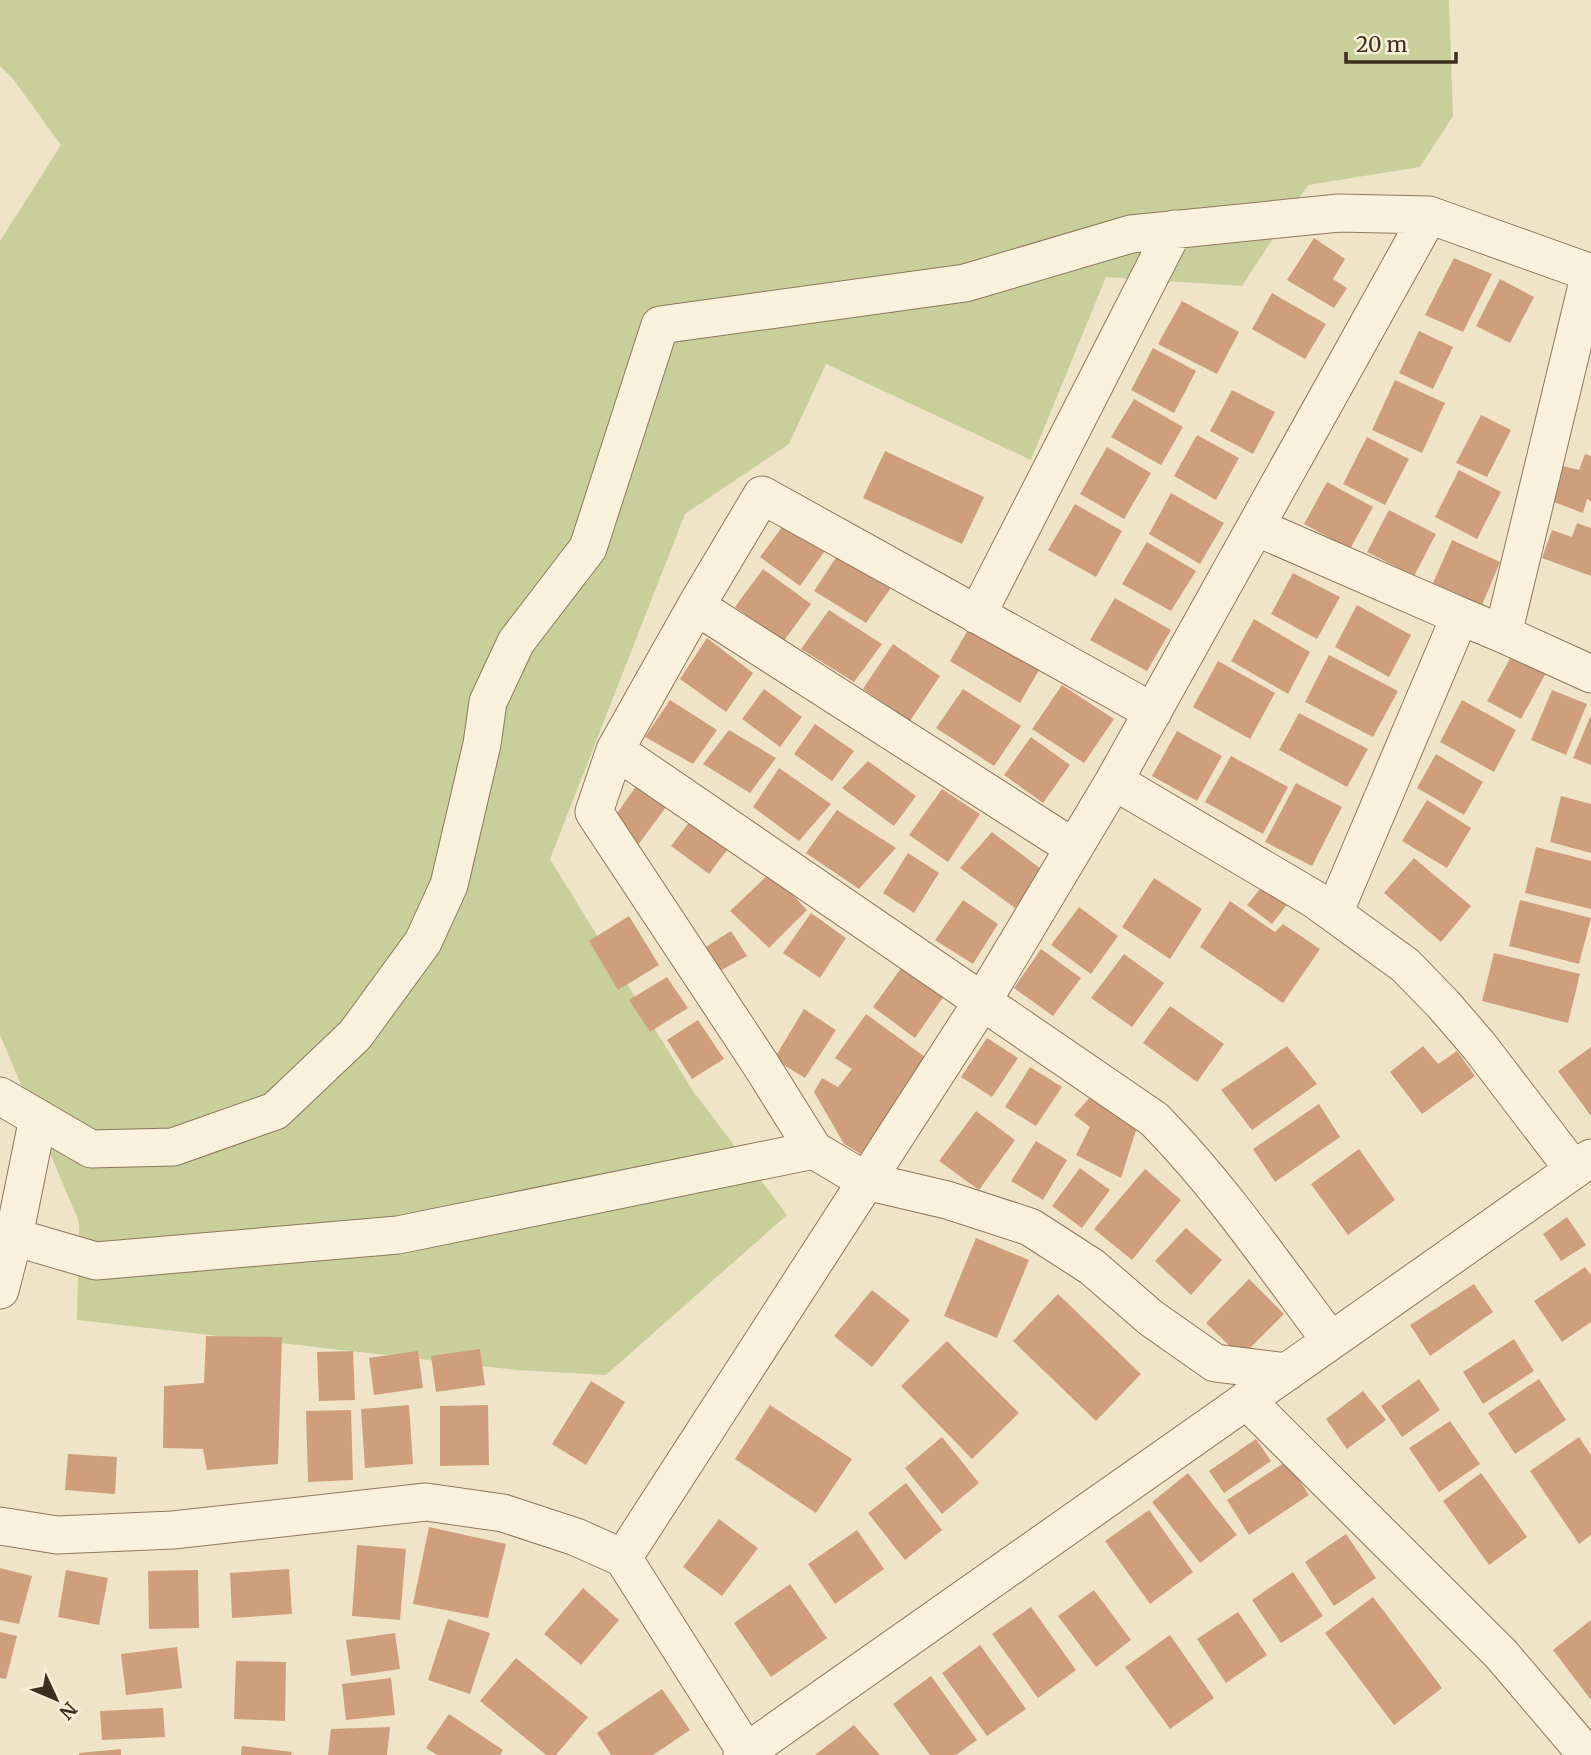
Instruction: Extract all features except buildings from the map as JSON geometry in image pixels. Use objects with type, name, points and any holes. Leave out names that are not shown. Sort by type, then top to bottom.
[{"type":"street","points":[[0,1096],[90,1149],[173,1147],[275,1111],[355,1035],[423,942],[449,886],[482,744],[488,702],[516,642],[588,548],[660,325],[965,283],[1131,234],[1339,213],[1429,215],[1590,273],[1503,634]]},
{"type":"street","points":[[623,1558],[982,1002],[1114,781],[1429,215]]},
{"type":"street","points":[[977,615],[1174,229]]},
{"type":"street","points":[[1153,712],[762,495],[615,750],[594,811],[814,1150],[866,1181],[947,1200],[1030,1227],[1092,1267],[1151,1318],[1215,1363],[1287,1372]]},
{"type":"street","points":[[1256,527],[1591,674]]},
{"type":"street","points":[[696,606],[1074,848]]},
{"type":"street","points":[[1334,913],[1460,616]]},
{"type":"street","points":[[615,750],[1154,1119],[1213,1185],[1330,1340]]},
{"type":"street","points":[[0,1526],[57,1535],[173,1530],[426,1502],[503,1513],[576,1536],[623,1558],[746,1754],[1582,1164],[1443,1004],[1405,965],[1314,899],[1114,781]]},
{"type":"street","points":[[0,1290],[7,1234],[38,1118]]},
{"type":"street","points":[[7,1234],[96,1261],[398,1235],[814,1150]]},
{"type":"street","points":[[1246,1400],[1501,1654],[1587,1755]]},
{"type":"green space","points":[[0,0],[1449,0],[1453,116],[1420,167],[1308,185],[1242,286],[1106,277],[1031,460],[826,364],[789,444],[685,514],[550,859],[693,1091],[787,1215],[606,1375],[517,1370],[77,1320],[79,1222],[0,1035],[0,241],[61,145],[13,79],[0,66]]}]
